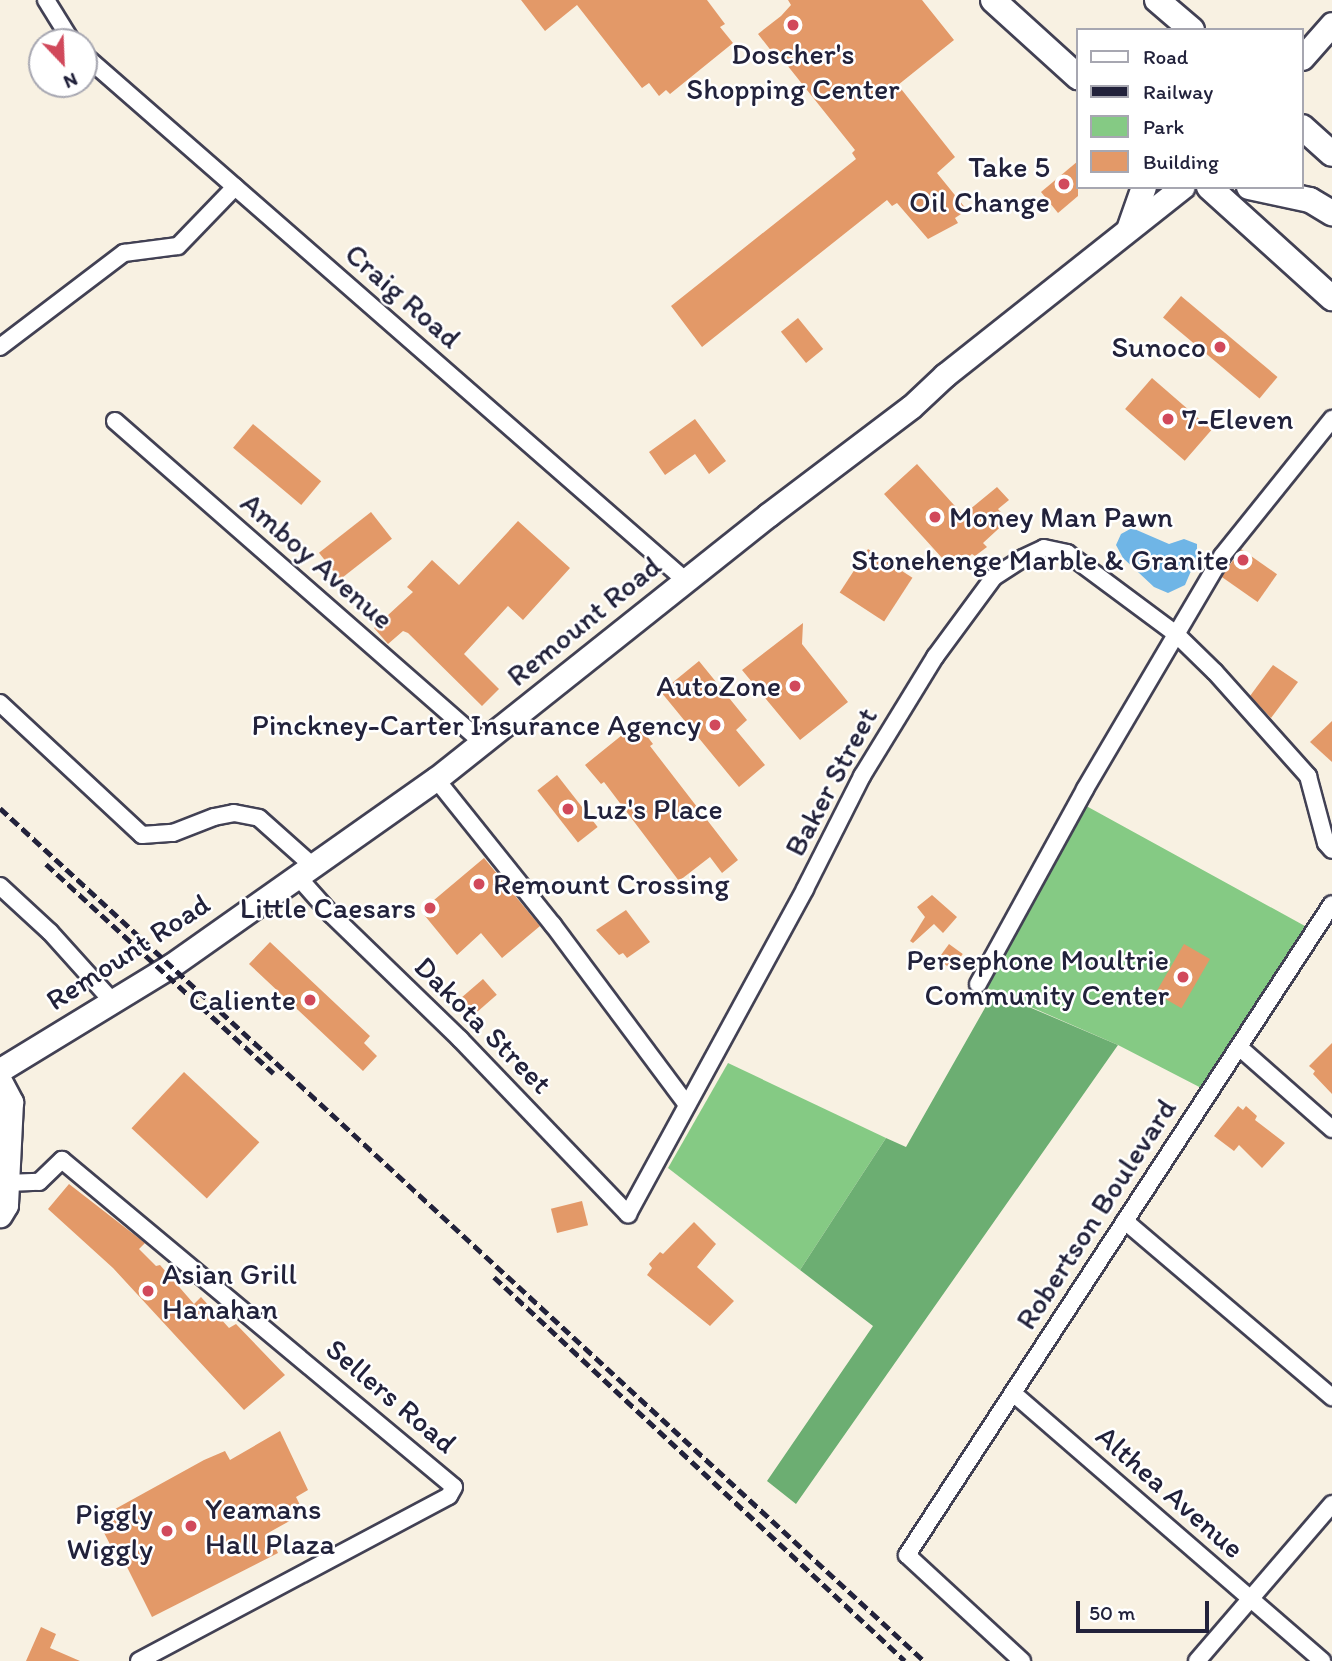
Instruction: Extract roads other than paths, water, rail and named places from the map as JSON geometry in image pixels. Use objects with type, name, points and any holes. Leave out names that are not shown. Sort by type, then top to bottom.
[{"type":"main road","points":[[1157,0],[1190,28]]},
{"type":"main road","points":[[994,1],[1076,52]]},
{"type":"main road","points":[[994,1],[1076,75]]},
{"type":"main road","points":[[1304,56],[1332,24]]},
{"type":"main road","points":[[1304,129],[1332,154]]},
{"type":"main road","points":[[1130,228],[1143,189]]},
{"type":"main road","name":"Remount Road","points":[[0,1070],[113,1002],[306,872],[436,779],[685,580],[911,407],[945,375],[1179,189]]},
{"type":"main road","points":[[1211,189],[1332,298]]},
{"type":"main road","points":[[1258,189],[1310,200],[1332,213]]},
{"type":"main road","points":[[0,1080],[11,1102],[6,1205],[0,1214]]},
{"type":"street","points":[[46,0],[63,28]]},
{"type":"street","name":"Craig Road","points":[[98,67],[685,580]]},
{"type":"street","points":[[0,347],[124,253],[178,246],[235,187]]},
{"type":"street","points":[[978,984],[1085,789],[1222,556],[1332,419]]},
{"type":"street","name":"Amboy Avenue","points":[[115,421],[483,743]]},
{"type":"street","name":"Baker Street","points":[[628,1214],[805,889],[862,776],[918,684],[994,578],[1044,548],[1067,553],[1176,634],[1215,672],[1308,776],[1326,843],[1332,850]]},
{"type":"street","name":"Dakota Street","points":[[0,703],[142,835],[173,834],[214,817],[234,813],[259,818],[306,872],[331,914],[453,1032],[628,1214]]},
{"type":"street","points":[[436,779],[560,934],[687,1105]]},
{"type":"street","points":[[0,886],[50,932],[113,1002]]},
{"type":"street","name":"Robertson Boulevard","points":[[1022,1661],[907,1555],[1332,904]]},
{"type":"street","points":[[1239,1047],[1332,1129]]},
{"type":"street","name":"Sellers Road","points":[[6,1183],[39,1182],[62,1160],[454,1488],[449,1496],[139,1661]]},
{"type":"street","points":[[1125,1220],[1332,1397]]},
{"type":"street","name":"Althea Avenue","points":[[1013,1393],[1322,1661]]},
{"type":"street","points":[[1197,1661],[1332,1504]]},
{"type":"water","points":[[1132,528],[1169,544],[1184,539],[1197,544],[1197,557],[1185,585],[1168,593],[1154,587],[1123,558],[1116,545],[1121,534]]},
{"type":"railway","points":[[0,808],[924,1661]]},
{"type":"railway","points":[[46,864],[273,1073]]},
{"type":"railway","points":[[494,1277],[905,1661]]},
{"type":"place","name":"Doscher's Shopping Center","points":[[793,25]]},
{"type":"place","name":"Take 5 Oil Change","points":[[1064,184]]},
{"type":"place","name":"Sunoco","points":[[1220,347]]},
{"type":"place","name":"7-Eleven","points":[[1168,419]]},
{"type":"place","name":"Money Man Pawn","points":[[935,517]]},
{"type":"place","name":"Stonehenge Marble & Granite","points":[[1243,560]]},
{"type":"place","name":"AutoZone","points":[[795,686]]},
{"type":"place","name":"Pinckney-Carter Insurance Agency","points":[[715,725]]},
{"type":"place","name":"Luz's Place","points":[[568,809]]},
{"type":"place","name":"Remount Crossing","points":[[479,884]]},
{"type":"place","name":"Little Caesars","points":[[430,908]]},
{"type":"place","name":"Persephone Moultrie Community Center","points":[[1183,977]]},
{"type":"place","name":"Caliente","points":[[310,1000]]},
{"type":"place","name":"Asian Grill Hanahan","points":[[148,1291]]},
{"type":"place","name":"Yeamans Hall Plaza","points":[[191,1526]]},
{"type":"place","name":"Piggly Wiggly","points":[[167,1531]]}]
